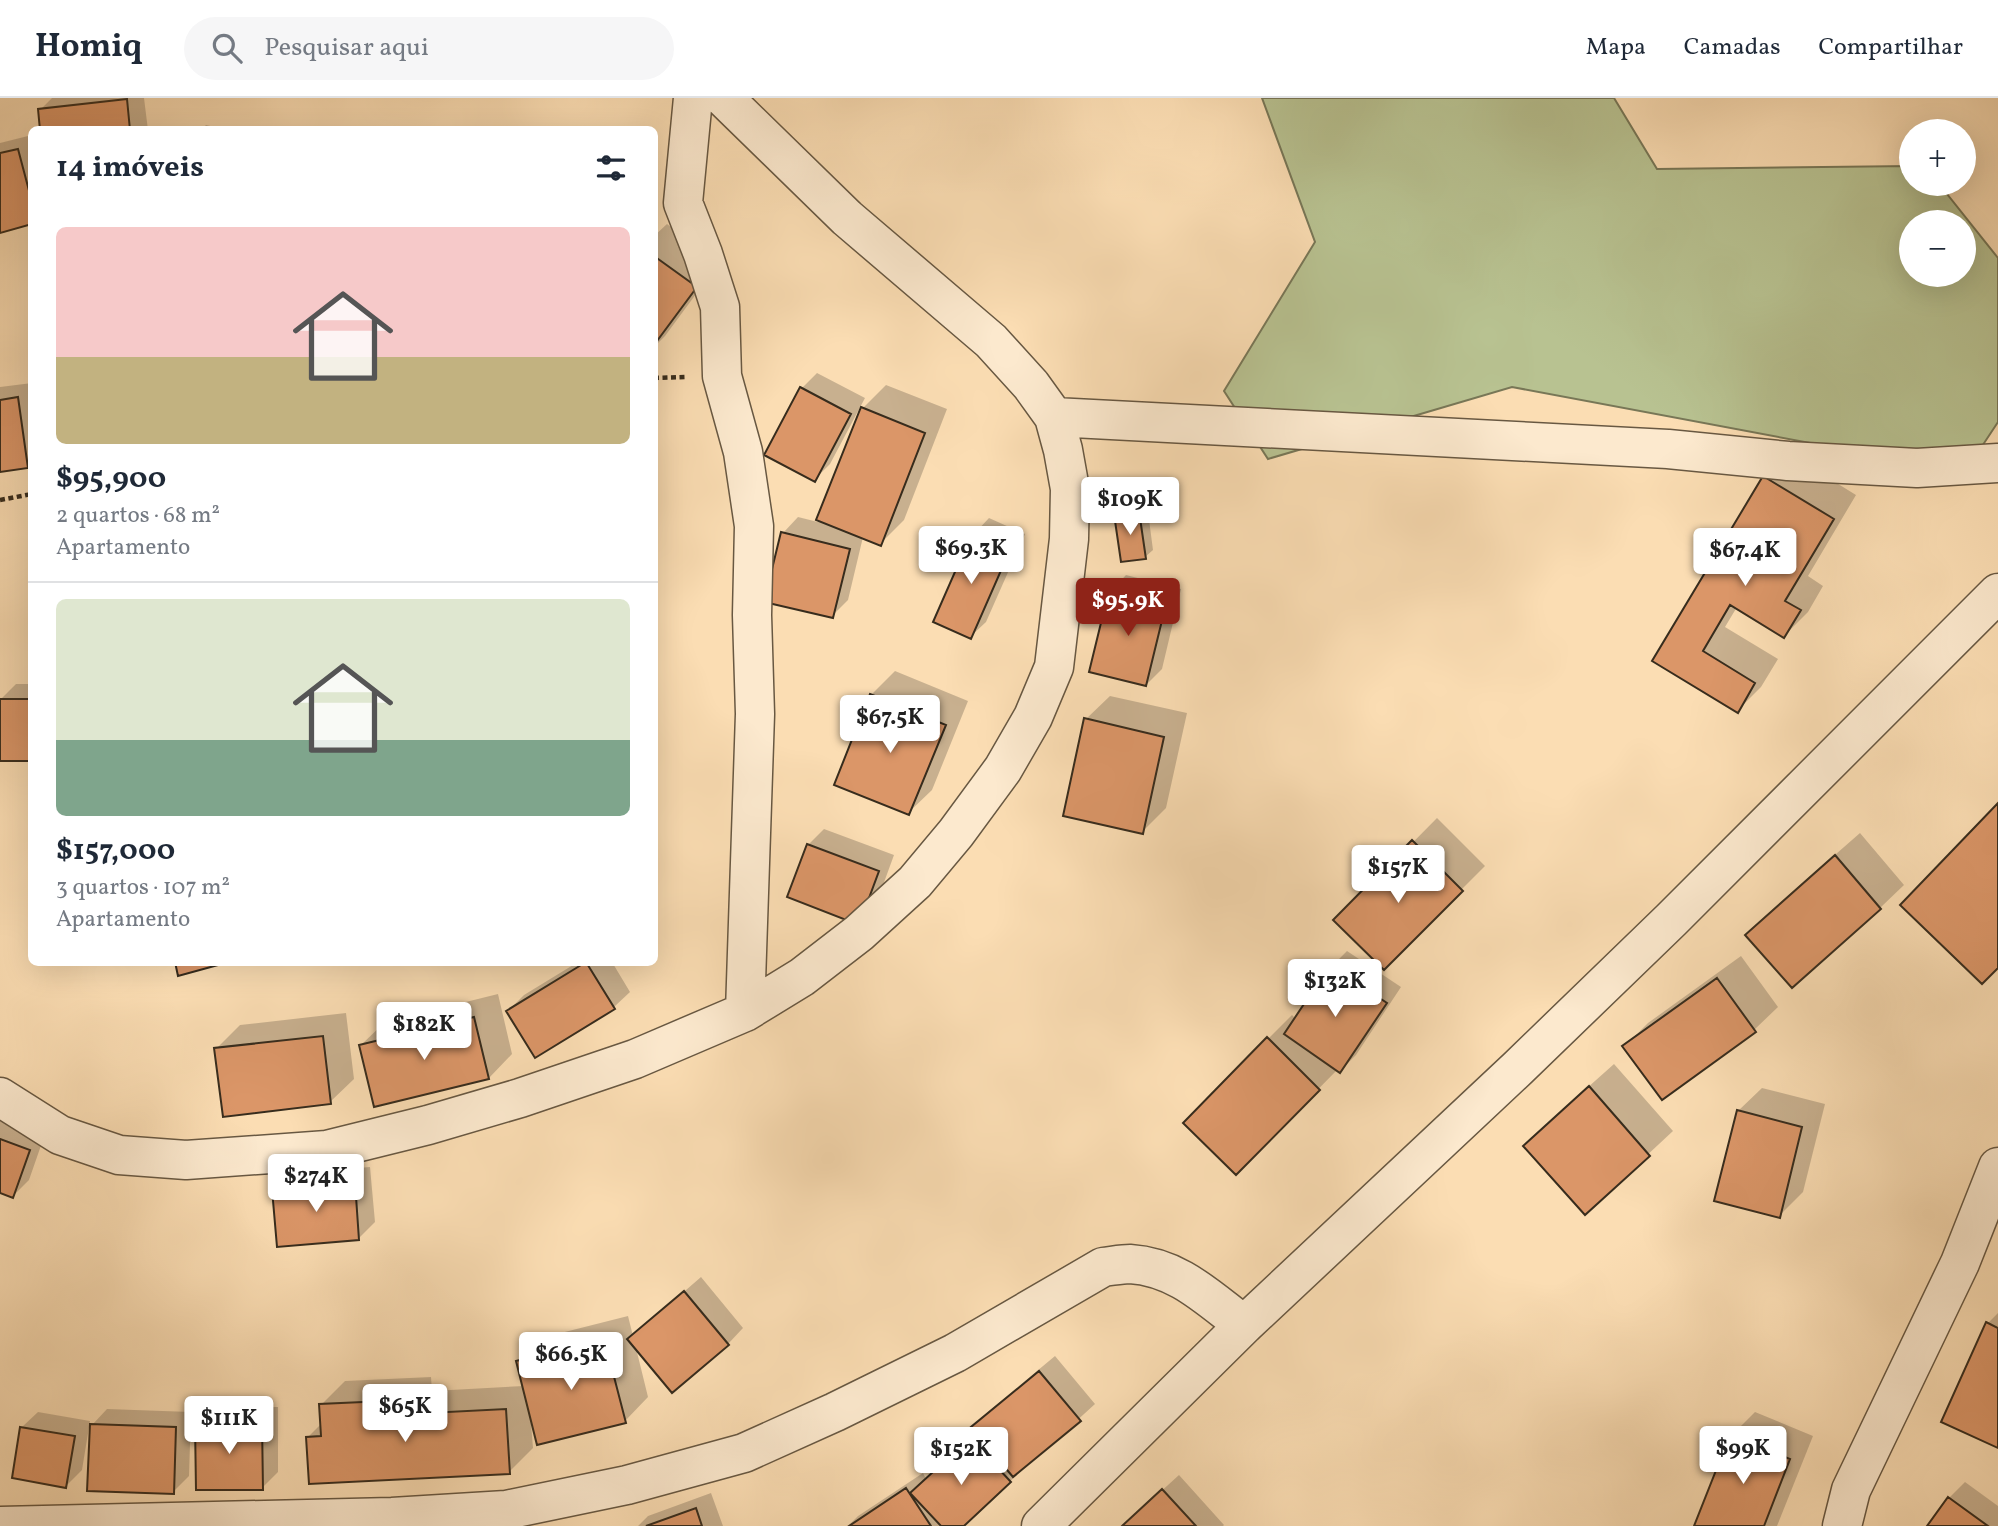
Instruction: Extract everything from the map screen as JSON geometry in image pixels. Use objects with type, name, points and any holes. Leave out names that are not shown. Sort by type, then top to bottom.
[{"type":"street","points":[[692,98],[683,203],[720,307],[722,376],[743,452],[754,526],[751,615],[755,715],[745,1012]]},
{"type":"street","points":[[0,1097],[60,1135],[119,1155],[186,1160],[327,1150],[428,1125],[532,1094],[635,1059],[745,1012],[802,977],[859,933],[915,882],[956,833],[1003,769],[1033,718],[1054,667],[1069,539],[1070,489],[1054,417],[1031,385],[991,341],[847,218],[724,98]]},
{"type":"street","points":[[1054,417],[1668,449],[1788,461],[1917,468],[1998,463]]},
{"type":"street","points":[[1041,1526],[1244,1325],[1652,939],[1998,593]]},
{"type":"street","points":[[1842,1526],[1851,1490],[1960,1263],[1998,1167]]},
{"type":"street","points":[[0,1526],[393,1517],[506,1510],[627,1485],[744,1453],[835,1412],[955,1353],[1103,1267],[1129,1264],[1163,1270],[1183,1278],[1244,1325]]},
{"type":"path","points":[[0,500],[28,495]]},
{"type":"green space","points":[[1262,98],[1614,98],[1657,169],[1899,166],[1899,196],[1949,196],[1960,210],[1899,210],[1899,287],[1976,287],[1976,230],[1998,258],[1998,422],[1965,472],[1512,387],[1268,459],[1224,391],[1315,242]]},
{"type":"building","points":[[127,99],[130,126],[40,126],[38,109]]},
{"type":"building","points":[[18,149],[28,187],[28,225],[0,233],[0,153]]},
{"type":"building","points":[[658,259],[697,287],[658,340]]},
{"type":"building","points":[[800,387],[851,414],[815,482],[764,455]]},
{"type":"building","points":[[18,397],[28,468],[0,472],[0,400]]},
{"type":"building","points":[[861,407],[925,433],[881,546],[816,520]]},
{"type":"building","points":[[1763,476],[1834,519],[1785,601],[1801,610],[1784,638],[1730,605],[1703,651],[1755,683],[1738,713],[1652,661]]},
{"type":"building","points":[[1139,511],[1146,559],[1121,562],[1114,514]]},
{"type":"building","points":[[781,532],[850,549],[833,618],[764,602]]},
{"type":"building","points":[[972,533],[1010,550],[971,639],[933,622]]},
{"type":"building","points":[[1109,590],[1166,604],[1146,686],[1089,672]]},
{"type":"building","points":[[870,694],[946,725],[909,815],[834,785]]},
{"type":"building","points":[[0,699],[28,699],[28,761],[0,761]]},
{"type":"building","points":[[1084,718],[1164,737],[1143,834],[1063,816]]},
{"type":"building","points":[[1998,803],[1998,968],[1982,984],[1900,905]]},
{"type":"building","points":[[1412,840],[1463,891],[1384,970],[1333,920]]},
{"type":"building","points":[[807,844],[879,871],[859,925],[787,897]]},
{"type":"building","points":[[1835,855],[1881,909],[1792,988],[1745,935]]},
{"type":"building","points":[[1330,965],[1387,1003],[1340,1073],[1284,1034]]},
{"type":"building","points":[[176,966],[214,966],[178,976]]},
{"type":"building","points":[[579,966],[588,966],[615,1009],[535,1058],[506,1011]]},
{"type":"building","points":[[1717,978],[1756,1032],[1662,1100],[1622,1046]]},
{"type":"building","points":[[474,1017],[489,1079],[374,1107],[359,1045]]},
{"type":"building","points":[[323,1036],[331,1104],[223,1117],[214,1048]]},
{"type":"building","points":[[1267,1037],[1320,1090],[1236,1175],[1183,1123]]},
{"type":"building","points":[[1589,1086],[1650,1156],[1585,1215],[1523,1146]]},
{"type":"building","points":[[1737,1110],[1802,1127],[1780,1218],[1714,1201]]},
{"type":"building","points":[[0,1139],[30,1150],[13,1198],[0,1193]]},
{"type":"building","points":[[355,1182],[359,1240],[277,1247],[272,1189]]},
{"type":"building","points":[[684,1291],[729,1345],[672,1393],[627,1339]]},
{"type":"building","points":[[1986,1322],[1998,1328],[1998,1448],[1941,1422]]},
{"type":"building","points":[[604,1338],[626,1423],[537,1445],[516,1361]]},
{"type":"building","points":[[1039,1371],[1081,1421],[1013,1477],[971,1427]]},
{"type":"building","points":[[408,1400],[409,1414],[506,1409],[510,1474],[309,1484],[306,1437],[321,1436],[319,1404]]},
{"type":"building","points":[[262,1422],[263,1490],[196,1490],[195,1423]]},
{"type":"building","points":[[90,1424],[176,1427],[174,1494],[87,1491]]},
{"type":"building","points":[[20,1427],[75,1436],[66,1488],[12,1478]]},
{"type":"building","points":[[1730,1435],[1790,1459],[1764,1526],[1694,1526]]},
{"type":"building","points":[[970,1438],[1011,1482],[964,1526],[941,1526],[910,1493]]},
{"type":"building","points":[[906,1488],[931,1526],[849,1526]]},
{"type":"building","points":[[1162,1489],[1196,1526],[1122,1526]]},
{"type":"building","points":[[1948,1497],[1988,1526],[1927,1526]]},
{"type":"building","points":[[696,1508],[702,1526],[646,1526]]}]
